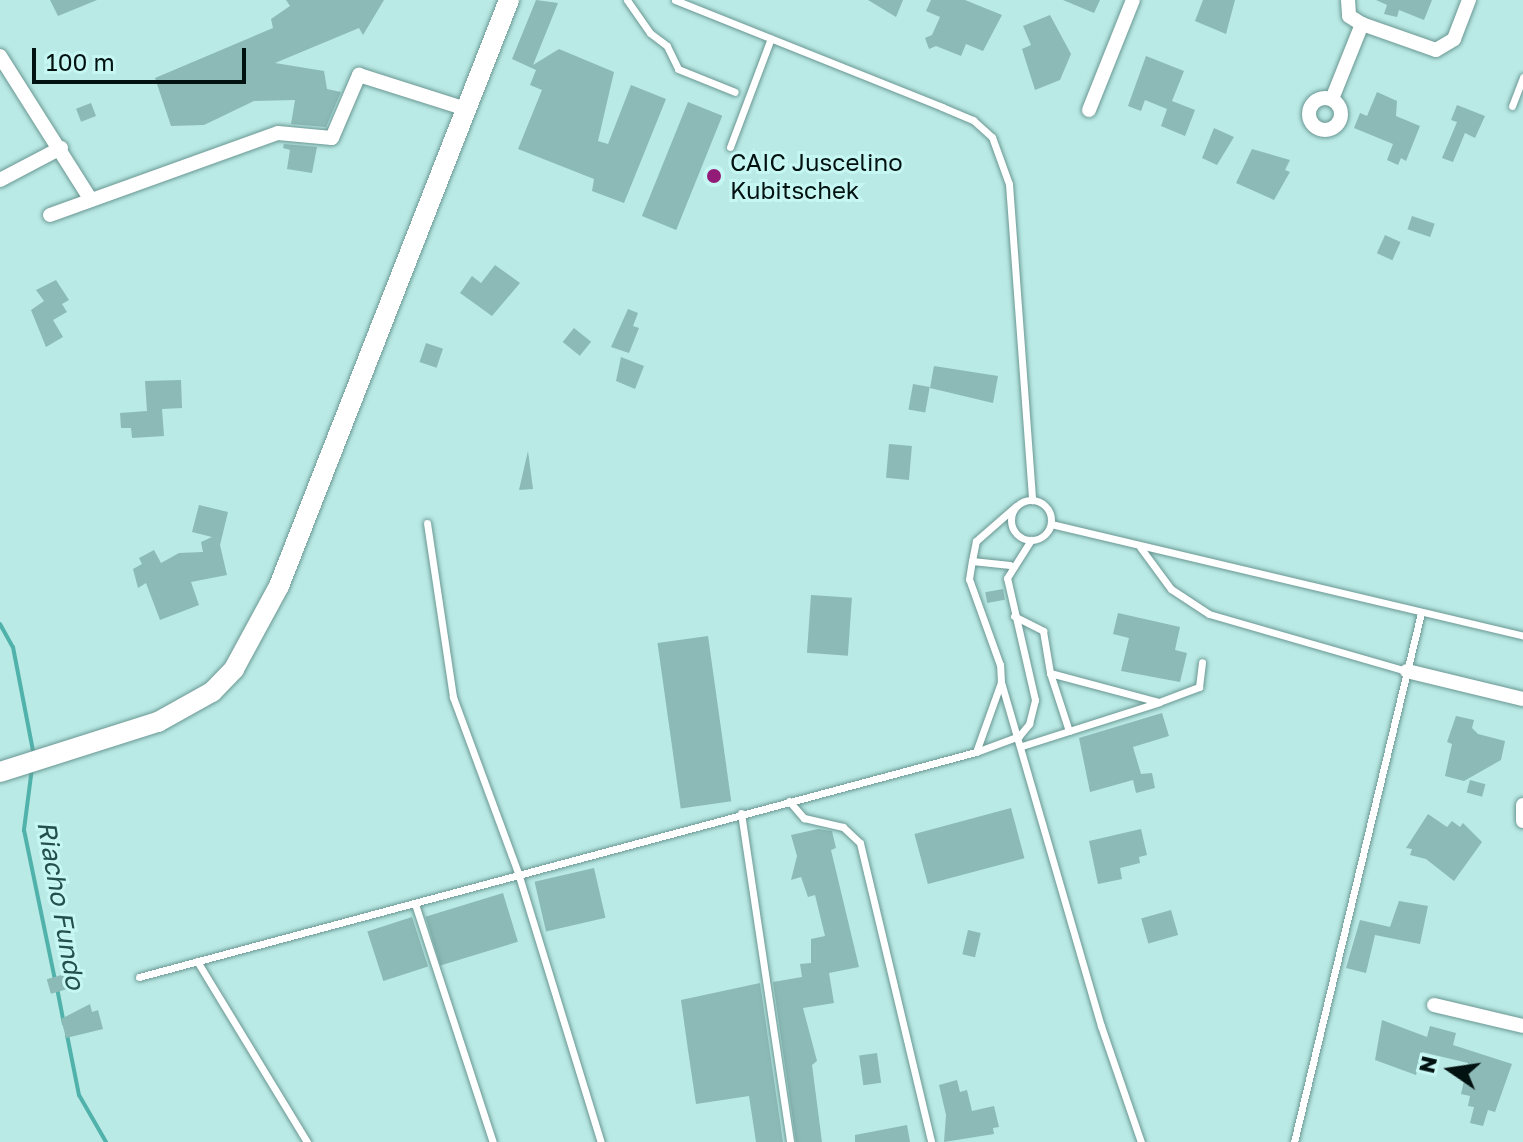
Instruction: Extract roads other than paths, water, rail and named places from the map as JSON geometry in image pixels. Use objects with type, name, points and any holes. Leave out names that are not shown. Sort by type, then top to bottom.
[{"type":"street","points":[[1089,110],[1133,0]]},
{"type":"street","points":[[1348,0],[1349,16],[1362,24],[1436,50],[1446,49],[1469,0]]},
{"type":"street","points":[[9,769],[158,722],[212,692],[255,635],[466,109],[503,2]]},
{"type":"street","points":[[1332,99],[1362,24]]},
{"type":"street","points":[[0,56],[61,148],[91,200]]},
{"type":"street","points":[[50,215],[278,133],[332,138],[359,75],[466,109]]},
{"type":"street","points":[[0,180],[61,148]]},
{"type":"street","points":[[1407,671],[1523,699]]},
{"type":"street","points":[[1523,805],[1523,821]]},
{"type":"street","points":[[1434,1005],[1523,1026]]},
{"type":"lane","points":[[627,0],[650,33],[667,46],[678,69],[735,92]]},
{"type":"lane","points":[[675,0],[973,120],[992,137],[1009,184],[1032,500]]},
{"type":"lane","points":[[730,147],[771,38]]},
{"type":"lane","points":[[1512,106],[1523,77]]},
{"type":"lane","points":[[1051,524],[1047,507],[1032,500],[1016,506],[976,541],[969,579],[1000,665],[1001,682],[1101,1026],[1141,1142]]},
{"type":"lane","points":[[1016,506],[1011,523],[1022,538],[1040,538],[1051,524]]},
{"type":"lane","points":[[427,523],[453,697],[518,873],[601,1142]]},
{"type":"lane","points":[[1051,524],[1523,636]]},
{"type":"lane","points":[[139,977],[976,752],[1019,736],[1029,724],[1035,700],[1007,597],[1010,565],[1031,540]]},
{"type":"lane","points":[[1140,547],[1171,589],[1209,614],[1407,671]]},
{"type":"lane","points":[[972,561],[1010,565]]},
{"type":"lane","points":[[1294,1142],[1421,613]]},
{"type":"lane","points":[[1014,616],[1043,631],[1050,673],[1069,731]]},
{"type":"lane","points":[[1022,746],[1199,687],[1202,662]]},
{"type":"lane","points":[[1050,673],[1159,702]]},
{"type":"lane","points":[[976,752],[1001,682]]},
{"type":"lane","points":[[789,801],[804,818],[843,827],[860,843],[931,1142]]},
{"type":"lane","points":[[741,813],[790,1142]]},
{"type":"lane","points":[[415,904],[493,1142]]},
{"type":"lane","points":[[197,961],[307,1142]]},
{"type":"waterway","name":"Riacho Fundo","points":[[0,624],[13,647],[34,756]]},
{"type":"waterway","name":"Riacho Fundo","points":[[32,768],[24,830],[55,980]]},
{"type":"waterway","name":"Riacho Fundo","points":[[57,988],[64,1023]]},
{"type":"waterway","name":"Riacho Fundo","points":[[67,1035],[79,1095],[106,1142]]},
{"type":"place","name":"CAIC Juscelino Kubitschek","points":[[714,176]]}]
